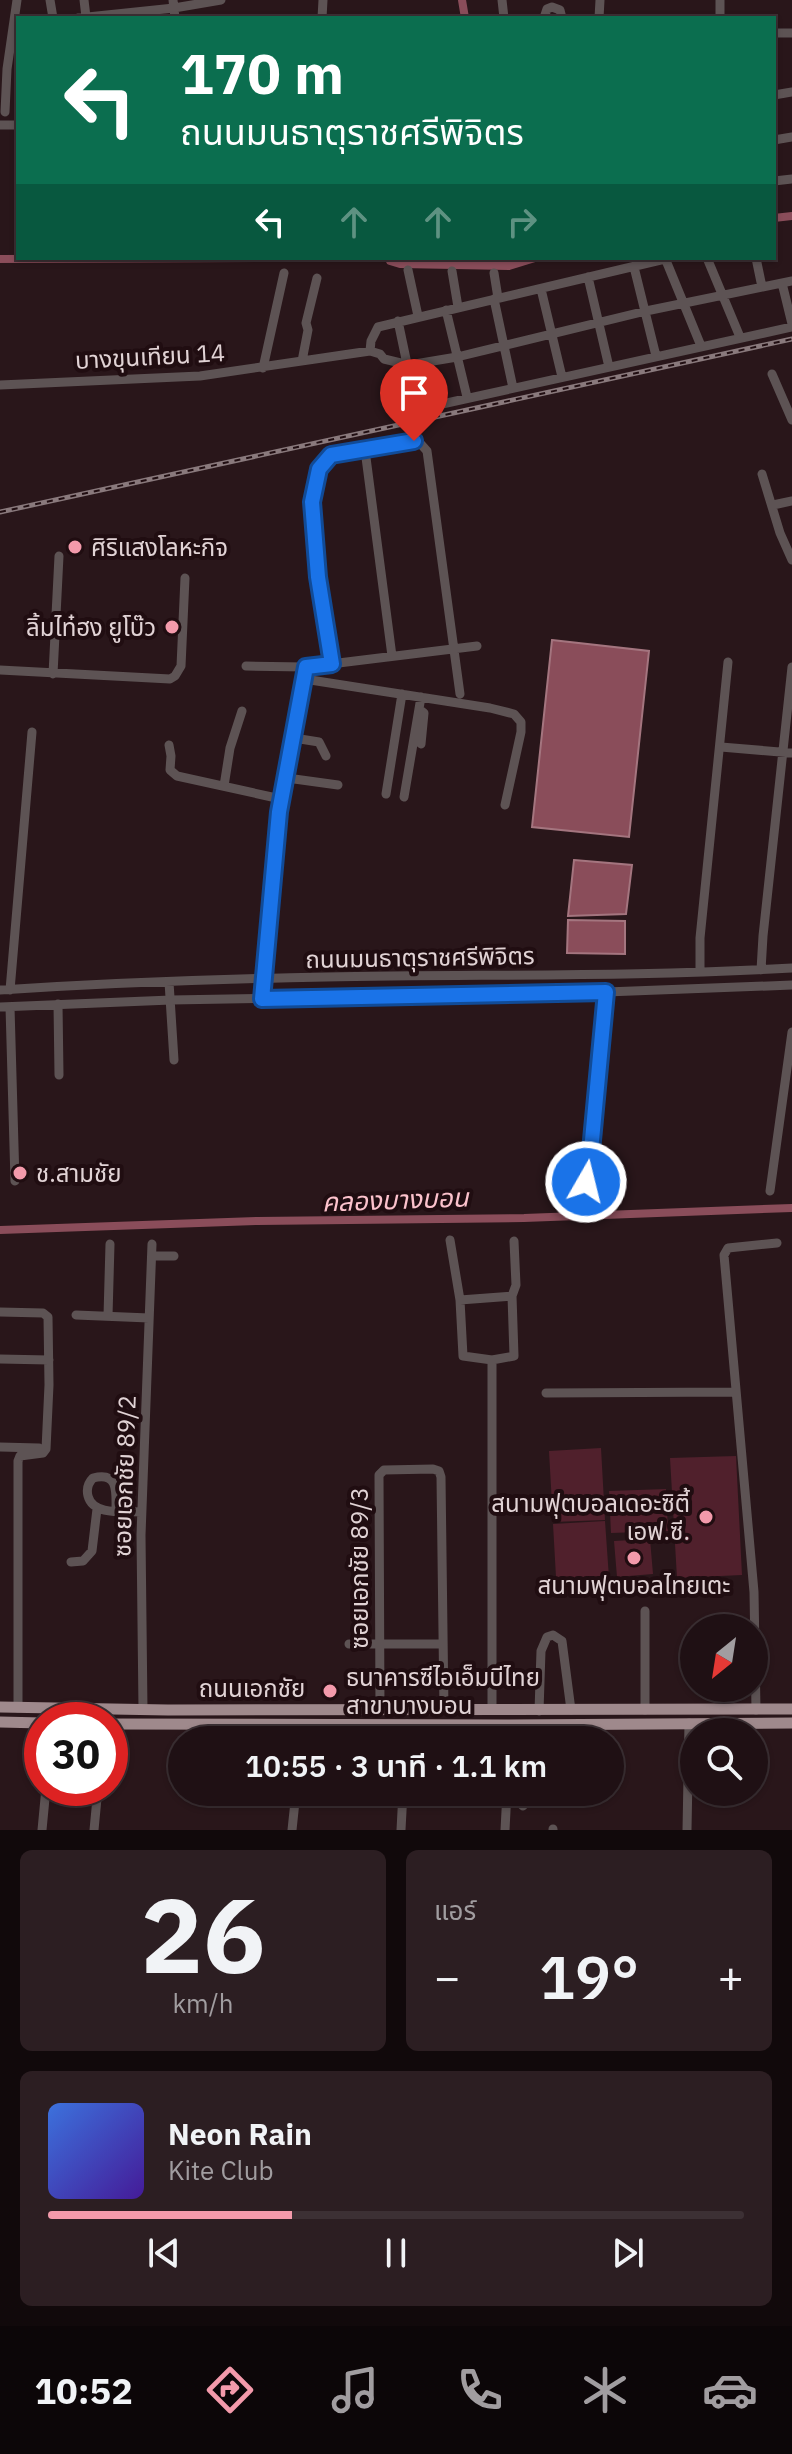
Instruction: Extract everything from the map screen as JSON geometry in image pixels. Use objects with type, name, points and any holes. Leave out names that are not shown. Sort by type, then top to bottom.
[{"type":"main road","name":"ถนนเอกชัย","points":[[0,1707],[539,1711],[792,1709]]},
{"type":"main road","points":[[0,1722],[24,1723]]},
{"type":"main road","name":"ถนนเอกชัย","points":[[128,1724],[680,1723]]},
{"type":"main road","name":"ถนนเอกชัย","points":[[768,1723],[792,1723]]},
{"type":"street","points":[[127,0],[129,15]]},
{"type":"street","points":[[108,16],[221,0]]},
{"type":"street","points":[[547,4],[559,9],[561,16]]},
{"type":"street","points":[[5,112],[3,68],[16,24]]},
{"type":"street","points":[[362,352],[378,327],[661,260]]},
{"type":"street","points":[[665,260],[701,346]]},
{"type":"street","points":[[708,260],[740,337]]},
{"type":"street","points":[[756,260],[762,287]]},
{"type":"street","points":[[634,267],[656,356]]},
{"type":"street","points":[[408,270],[418,316]]},
{"type":"street","points":[[452,271],[458,307]]},
{"type":"street","points":[[263,368],[284,273]]},
{"type":"street","points":[[494,273],[503,345],[513,388]]},
{"type":"street","points":[[588,277],[609,367]]},
{"type":"street","points":[[302,361],[308,330],[306,323],[317,278]]},
{"type":"street","points":[[362,352],[380,354],[384,359],[409,365],[457,357],[646,311],[787,282],[792,325],[424,408],[418,407],[415,402],[409,365],[398,321]]},
{"type":"street","points":[[541,289],[562,377]]},
{"type":"street","points":[[446,310],[467,397]]},
{"type":"street","name":"บางขุนเทียน 14","points":[[0,385],[200,376],[362,352]]},
{"type":"street","points":[[772,374],[792,420]]},
{"type":"street","points":[[332,664],[318,577],[312,492],[319,469],[331,455],[419,442],[427,451],[460,694]]},
{"type":"street","points":[[365,450],[392,656]]},
{"type":"street","points":[[762,474],[780,533],[792,560]]},
{"type":"street","points":[[773,505],[792,501]]},
{"type":"street","points":[[53,674],[59,556]]},
{"type":"street","points":[[0,670],[170,679],[181,666],[185,578]]},
{"type":"street","points":[[246,666],[306,667],[477,646]]},
{"type":"street","points":[[700,972],[700,938],[728,662]]},
{"type":"street","points":[[262,999],[281,799],[306,667]]},
{"type":"street","points":[[761,970],[788,753],[792,667]]},
{"type":"street","points":[[304,679],[508,711],[519,718],[521,732],[505,805]]},
{"type":"street","points":[[386,794],[402,694]]},
{"type":"street","points":[[404,797],[421,697]]},
{"type":"street","points":[[419,709],[424,716],[421,744]]},
{"type":"street","points":[[224,786],[230,748],[242,711]]},
{"type":"street","points":[[5,990],[11,967],[32,732]]},
{"type":"street","points":[[294,738],[319,742],[326,756]]},
{"type":"street","points":[[169,745],[169,766],[173,774],[281,799]]},
{"type":"street","points":[[721,747],[788,753]]},
{"type":"street","points":[[287,778],[338,785]]},
{"type":"street","points":[[0,966],[11,967]]},
{"type":"street","name":"ถนนมนธาตุราชศรีพิจิตร","points":[[5,990],[263,979],[631,975],[792,968]]},
{"type":"street","points":[[169,982],[174,1060]]},
{"type":"street","name":"ถนนมนธาตุราชศรีพิจิตร","points":[[5,1007],[792,985]]},
{"type":"street","points":[[572,1201],[582,1190],[589,1172],[606,992]]},
{"type":"street","points":[[58,1004],[59,1075]]},
{"type":"street","points":[[5,1007],[15,1181]]},
{"type":"street","points":[[770,1191],[792,1032]]},
{"type":"street","points":[[589,1172],[606,1176]]},
{"type":"street","points":[[450,1240],[460,1300],[461,1353],[466,1357],[492,1360],[512,1357],[514,1353],[514,1241]]},
{"type":"street","points":[[756,1710],[754,1592],[725,1251],[734,1247],[777,1243]]},
{"type":"street","points":[[108,1316],[110,1244]]},
{"type":"street","name":"ซอยเอกชัย 89/2","points":[[143,1710],[141,1512],[152,1244]]},
{"type":"street","points":[[152,1256],[174,1256]]},
{"type":"street","points":[[460,1300],[512,1296]]},
{"type":"street","points":[[0,1312],[47,1315],[49,1321],[46,1449],[43,1453],[20,1456],[18,1461],[18,1708]]},
{"type":"street","points":[[76,1315],[149,1318]]},
{"type":"street","points":[[0,1359],[49,1360]]},
{"type":"street","points":[[492,1360],[492,1710]]},
{"type":"street","points":[[546,1393],[735,1392]]},
{"type":"street","points":[[0,1447],[46,1449]]},
{"type":"street","name":"ซอยเอกชัย 89/3","points":[[380,1710],[379,1475],[384,1470],[433,1469],[439,1471],[441,1477],[442,1644]]},
{"type":"street","points":[[116,1511],[113,1481],[104,1476],[93,1478],[87,1487],[89,1499],[97,1509],[116,1511],[141,1512]]},
{"type":"street","points":[[71,1562],[83,1561],[92,1551],[97,1509]]},
{"type":"street","points":[[645,1611],[645,1710]]},
{"type":"street","points":[[539,1711],[541,1651],[547,1637],[553,1635],[562,1641],[571,1710]]},
{"type":"street","points":[[349,1644],[442,1644],[444,1710]]},
{"type":"street","points":[[42,1830],[44,1806]]},
{"type":"street","points":[[94,1830],[96,1806]]},
{"type":"street","points":[[292,1830],[295,1806]]},
{"type":"street","points":[[401,1830],[402,1806]]},
{"type":"street","points":[[505,1830],[507,1806]]},
{"type":"street","points":[[687,1806],[687,1830]]},
{"type":"shaded area","points":[[552,640],[649,651],[629,837],[532,827]]},
{"type":"shaded area","points":[[574,860],[632,865],[626,914],[568,916]]},
{"type":"shaded area","points":[[568,920],[625,921],[625,954],[567,953]]},
{"type":"shaded area","points":[[601,1448],[605,1520],[553,1522],[549,1451]]},
{"type":"shaded area","name":"สนามฟุตบอลเดอะซิตี้ เอฟ.ซี.","points":[[736,1456],[742,1575],[677,1578],[670,1458]]},
{"type":"shaded area","points":[[666,1489],[668,1531],[611,1533],[609,1491]]},
{"type":"shaded area","points":[[605,1521],[610,1592],[557,1595],[553,1524]]},
{"type":"shaded area","name":"สนามฟุตบอลไทยเตะ","points":[[650,1539],[653,1574],[617,1577],[614,1541]]},
{"type":"waterway","points":[[462,0],[465,16]]},
{"type":"waterway","points":[[776,218],[792,216]]},
{"type":"waterway","points":[[0,259],[16,259]]},
{"type":"waterway","points":[[390,260],[400,264],[509,266],[528,260]]},
{"type":"waterway","name":"คลองบางบอน","points":[[0,1230],[257,1221],[524,1218],[792,1208]]},
{"type":"railway","points":[[0,512],[792,339]]},
{"type":"place","name":"ศิริแสงโลหะกิจ","points":[[75,547]]},
{"type":"place","name":"ลิ้มไท๋ฮง ยูโบ๊ว","points":[[172,627]]},
{"type":"place","name":"ช.สามชัย","points":[[20,1173]]},
{"type":"place","name":"สนามฟุตบอลเดอะซิตี้ เอฟ.ซี.","points":[[706,1517]]},
{"type":"place","name":"สนามฟุตบอลไทยเตะ","points":[[634,1558]]},
{"type":"place","name":"ธนาคารซีไอเอ็มบีไทย สาขาบางบอน","points":[[330,1691]]},
{"type":"route","points":[[414,441],[331,455],[319,469],[312,492],[318,577],[332,664],[306,667],[279,812],[262,999],[606,992],[586,1182]]}]
